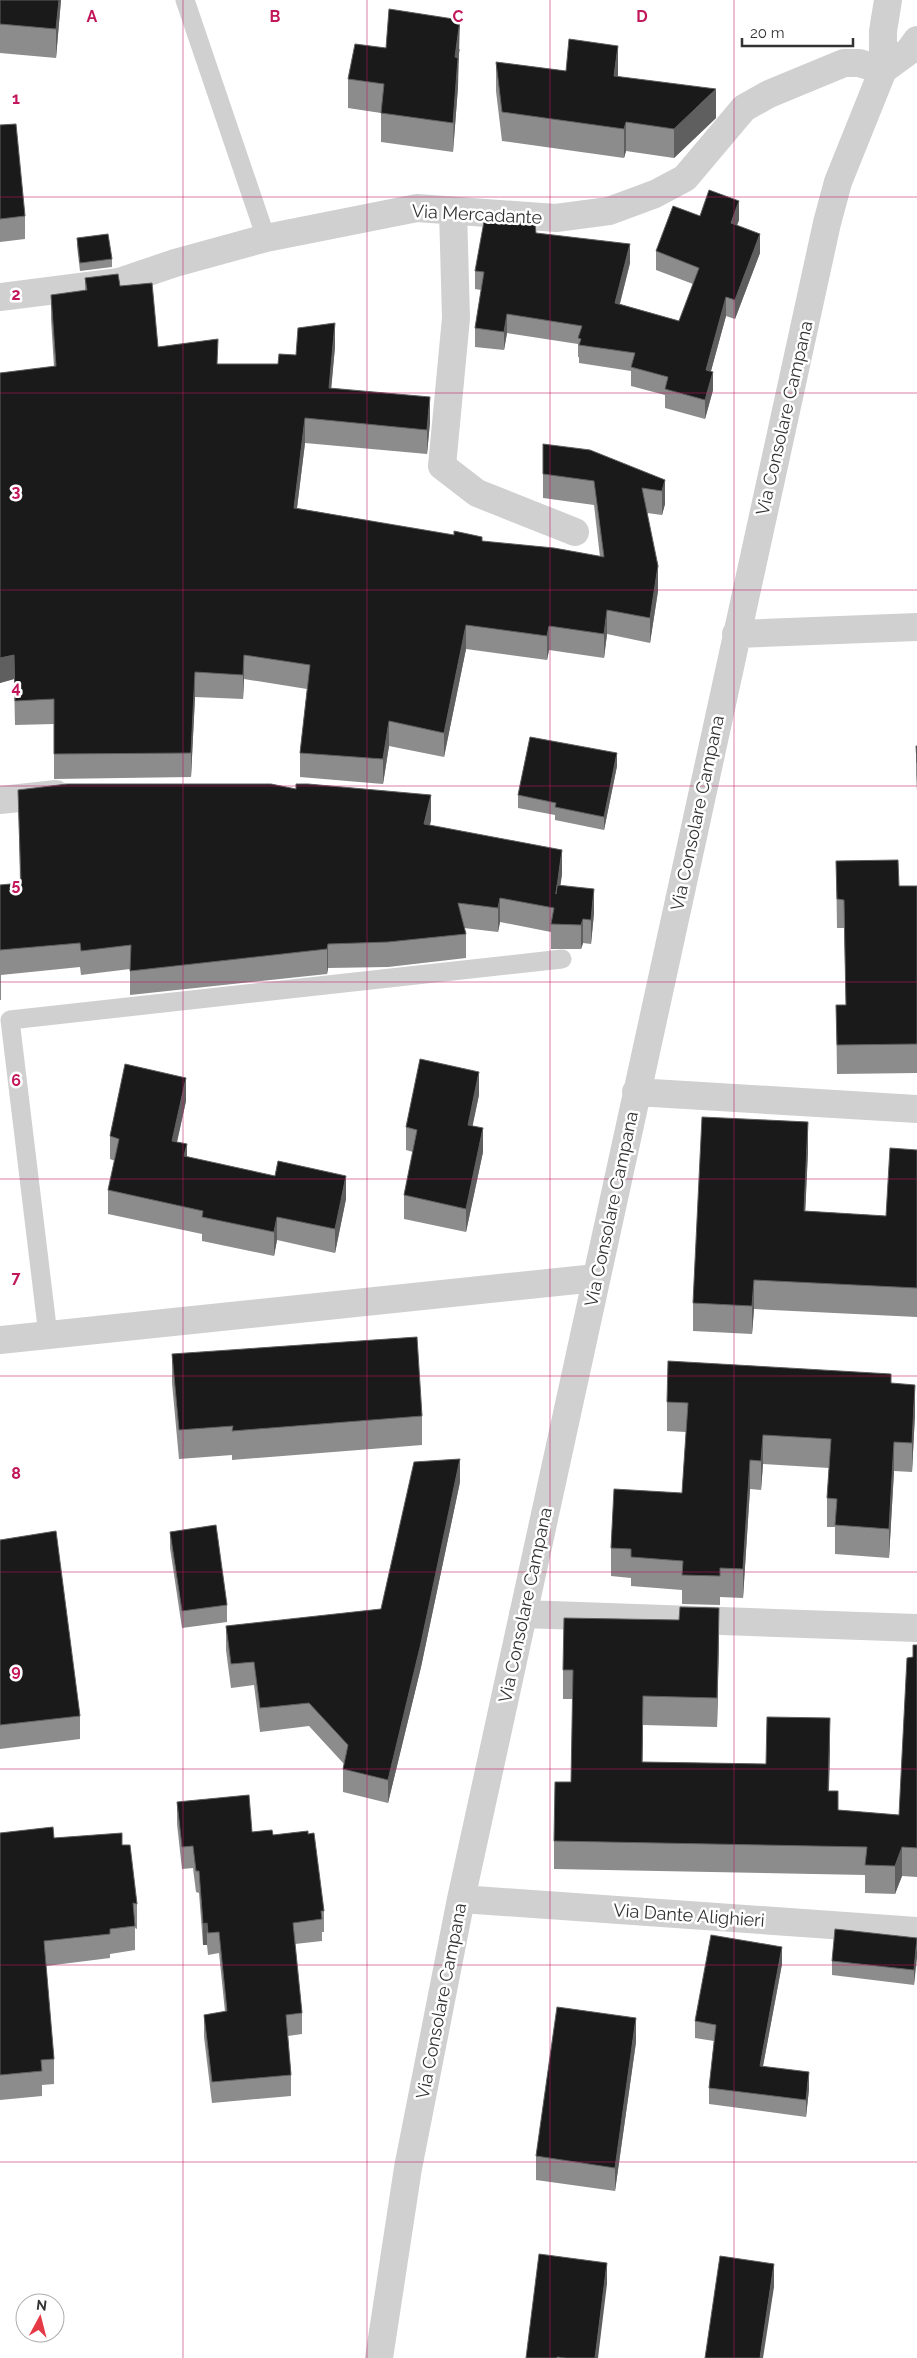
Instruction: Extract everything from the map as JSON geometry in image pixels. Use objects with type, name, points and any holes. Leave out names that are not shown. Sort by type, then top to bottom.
[{"type":"street","name":"Via Consolare Campana","points":[[379,2358],[408,2168],[461,1899],[736,634],[831,207],[838,182],[883,70],[883,31],[888,0]]},
{"type":"street","points":[[883,70],[909,51],[917,40]]},
{"type":"street","name":"Via Mercadante","points":[[0,297],[119,282],[176,263],[266,238],[417,208],[556,218],[609,211],[655,194],[685,178],[744,108],[769,94],[844,63],[859,63],[883,70]]},
{"type":"street","points":[[453,211],[456,318],[442,466],[477,493],[575,532]]},
{"type":"street","points":[[736,634],[917,627]]},
{"type":"street","points":[[0,800],[86,793]]},
{"type":"street","points":[[636,1092],[917,1109]]},
{"type":"street","points":[[0,1340],[596,1278]]},
{"type":"street","points":[[523,1614],[917,1628]]},
{"type":"street","name":"Via Dante Alighieri","points":[[461,1899],[917,1931]]},
{"type":"lane","points":[[184,0],[266,238]]},
{"type":"lane","points":[[48,1335],[10,1020],[562,959]]},
{"type":"building","points":[[0,0],[59,0],[56,29],[0,24]]},
{"type":"building","points":[[389,9],[460,20],[455,57],[458,58],[453,123],[381,113],[384,84],[348,79],[355,44],[386,48]]},
{"type":"building","points":[[569,39],[618,46],[614,76],[716,89],[674,129],[626,122],[624,129],[502,112],[496,62],[566,71]]},
{"type":"building","points":[[16,124],[25,216],[0,219],[0,125]]},
{"type":"building","points":[[709,190],[739,201],[731,223],[760,234],[735,300],[726,297],[706,370],[713,372],[705,400],[665,389],[668,377],[631,367],[635,353],[579,345],[581,339],[578,338],[582,326],[507,314],[504,332],[475,328],[484,272],[475,271],[485,216],[535,224],[536,233],[630,244],[615,303],[679,321],[699,268],[656,251],[673,206],[700,216]]},
{"type":"building","points":[[108,234],[112,259],[80,263],[77,238]]},
{"type":"building","points":[[118,274],[120,286],[152,283],[158,347],[218,339],[217,364],[278,364],[279,354],[296,355],[298,328],[335,323],[329,388],[430,397],[427,430],[305,418],[294,508],[454,535],[454,531],[482,537],[482,541],[554,548],[604,557],[594,481],[543,474],[543,444],[590,450],[665,480],[662,491],[642,488],[658,566],[650,618],[607,610],[604,634],[549,626],[547,636],[466,625],[444,733],[389,721],[383,759],[300,753],[310,665],[244,655],[243,675],[195,672],[191,753],[54,754],[54,699],[15,701],[14,655],[0,658],[0,373],[56,366],[51,295],[87,290],[85,278]]},
{"type":"building","points":[[530,737],[617,753],[604,817],[555,807],[556,803],[518,795]]},
{"type":"building","points":[[67,784],[271,784],[296,789],[296,784],[308,784],[431,795],[424,824],[562,850],[557,885],[594,889],[591,920],[583,919],[581,925],[551,924],[554,908],[500,898],[498,908],[458,903],[466,934],[388,942],[328,944],[327,949],[130,971],[131,945],[81,951],[80,943],[0,950],[0,885],[21,883],[18,790]]},
{"type":"building","points":[[898,860],[899,886],[917,886],[917,1044],[837,1045],[836,1005],[846,1005],[844,900],[837,899],[836,861]]},
{"type":"building","points":[[420,1059],[479,1072],[468,1125],[483,1128],[466,1209],[404,1195],[417,1130],[406,1127]]},
{"type":"building","points":[[125,1064],[186,1078],[172,1141],[187,1144],[184,1156],[275,1176],[278,1161],[346,1176],[335,1229],[277,1217],[274,1232],[202,1217],[203,1211],[108,1190],[119,1139],[110,1136]]},
{"type":"building","points":[[702,1117],[808,1122],[804,1211],[886,1216],[890,1148],[917,1150],[917,1288],[754,1280],[752,1306],[693,1303]]},
{"type":"building","points":[[417,1337],[422,1416],[232,1431],[233,1426],[179,1430],[172,1354]]},
{"type":"building","points":[[668,1361],[891,1374],[891,1383],[915,1385],[912,1443],[894,1442],[889,1529],[835,1525],[837,1499],[827,1498],[831,1439],[763,1435],[761,1461],[750,1460],[743,1569],[720,1568],[720,1576],[682,1575],[683,1561],[631,1557],[631,1549],[611,1548],[614,1489],[682,1493],[688,1403],[667,1402]]},
{"type":"building","points":[[460,1459],[421,1643],[388,1780],[343,1769],[348,1745],[309,1703],[260,1708],[254,1662],[231,1664],[226,1626],[381,1609],[414,1462]]},
{"type":"building","points":[[216,1525],[227,1605],[182,1611],[170,1532]]},
{"type":"building","points":[[56,1531],[80,1716],[0,1725],[0,1540]]},
{"type":"building","points":[[680,1607],[719,1608],[717,1698],[643,1696],[642,1762],[766,1764],[767,1717],[830,1718],[828,1791],[838,1791],[838,1810],[899,1815],[907,1658],[913,1657],[913,1645],[917,1645],[917,1848],[902,1847],[895,1866],[865,1865],[867,1847],[554,1841],[555,1782],[571,1782],[573,1670],[563,1670],[564,1618],[679,1620]]},
{"type":"building","points":[[249,1795],[252,1832],[272,1830],[273,1835],[308,1831],[308,1834],[314,1833],[324,1911],[321,1911],[322,1919],[293,1923],[302,2013],[286,2015],[291,2075],[212,2082],[204,2015],[227,2011],[219,1932],[208,1933],[207,1923],[203,1924],[199,1871],[196,1871],[193,1846],[182,1847],[177,1802]]},
{"type":"building","points":[[53,1827],[54,1838],[122,1833],[122,1845],[130,1845],[137,1904],[133,1903],[135,1926],[110,1929],[110,1934],[44,1941],[54,2059],[41,2060],[42,2071],[0,2075],[0,1833]]},
{"type":"building","points":[[835,1929],[917,1938],[914,1970],[832,1961]]},
{"type":"building","points":[[711,1935],[782,1947],[760,2066],[809,2072],[806,2100],[709,2088],[716,2025],[695,2021]]},
{"type":"building","points":[[557,2007],[636,2018],[615,2168],[536,2156]]},
{"type":"building","points":[[539,2254],[607,2263],[595,2358],[526,2358]]},
{"type":"building","points":[[720,2256],[774,2264],[760,2358],[705,2358]]}]
